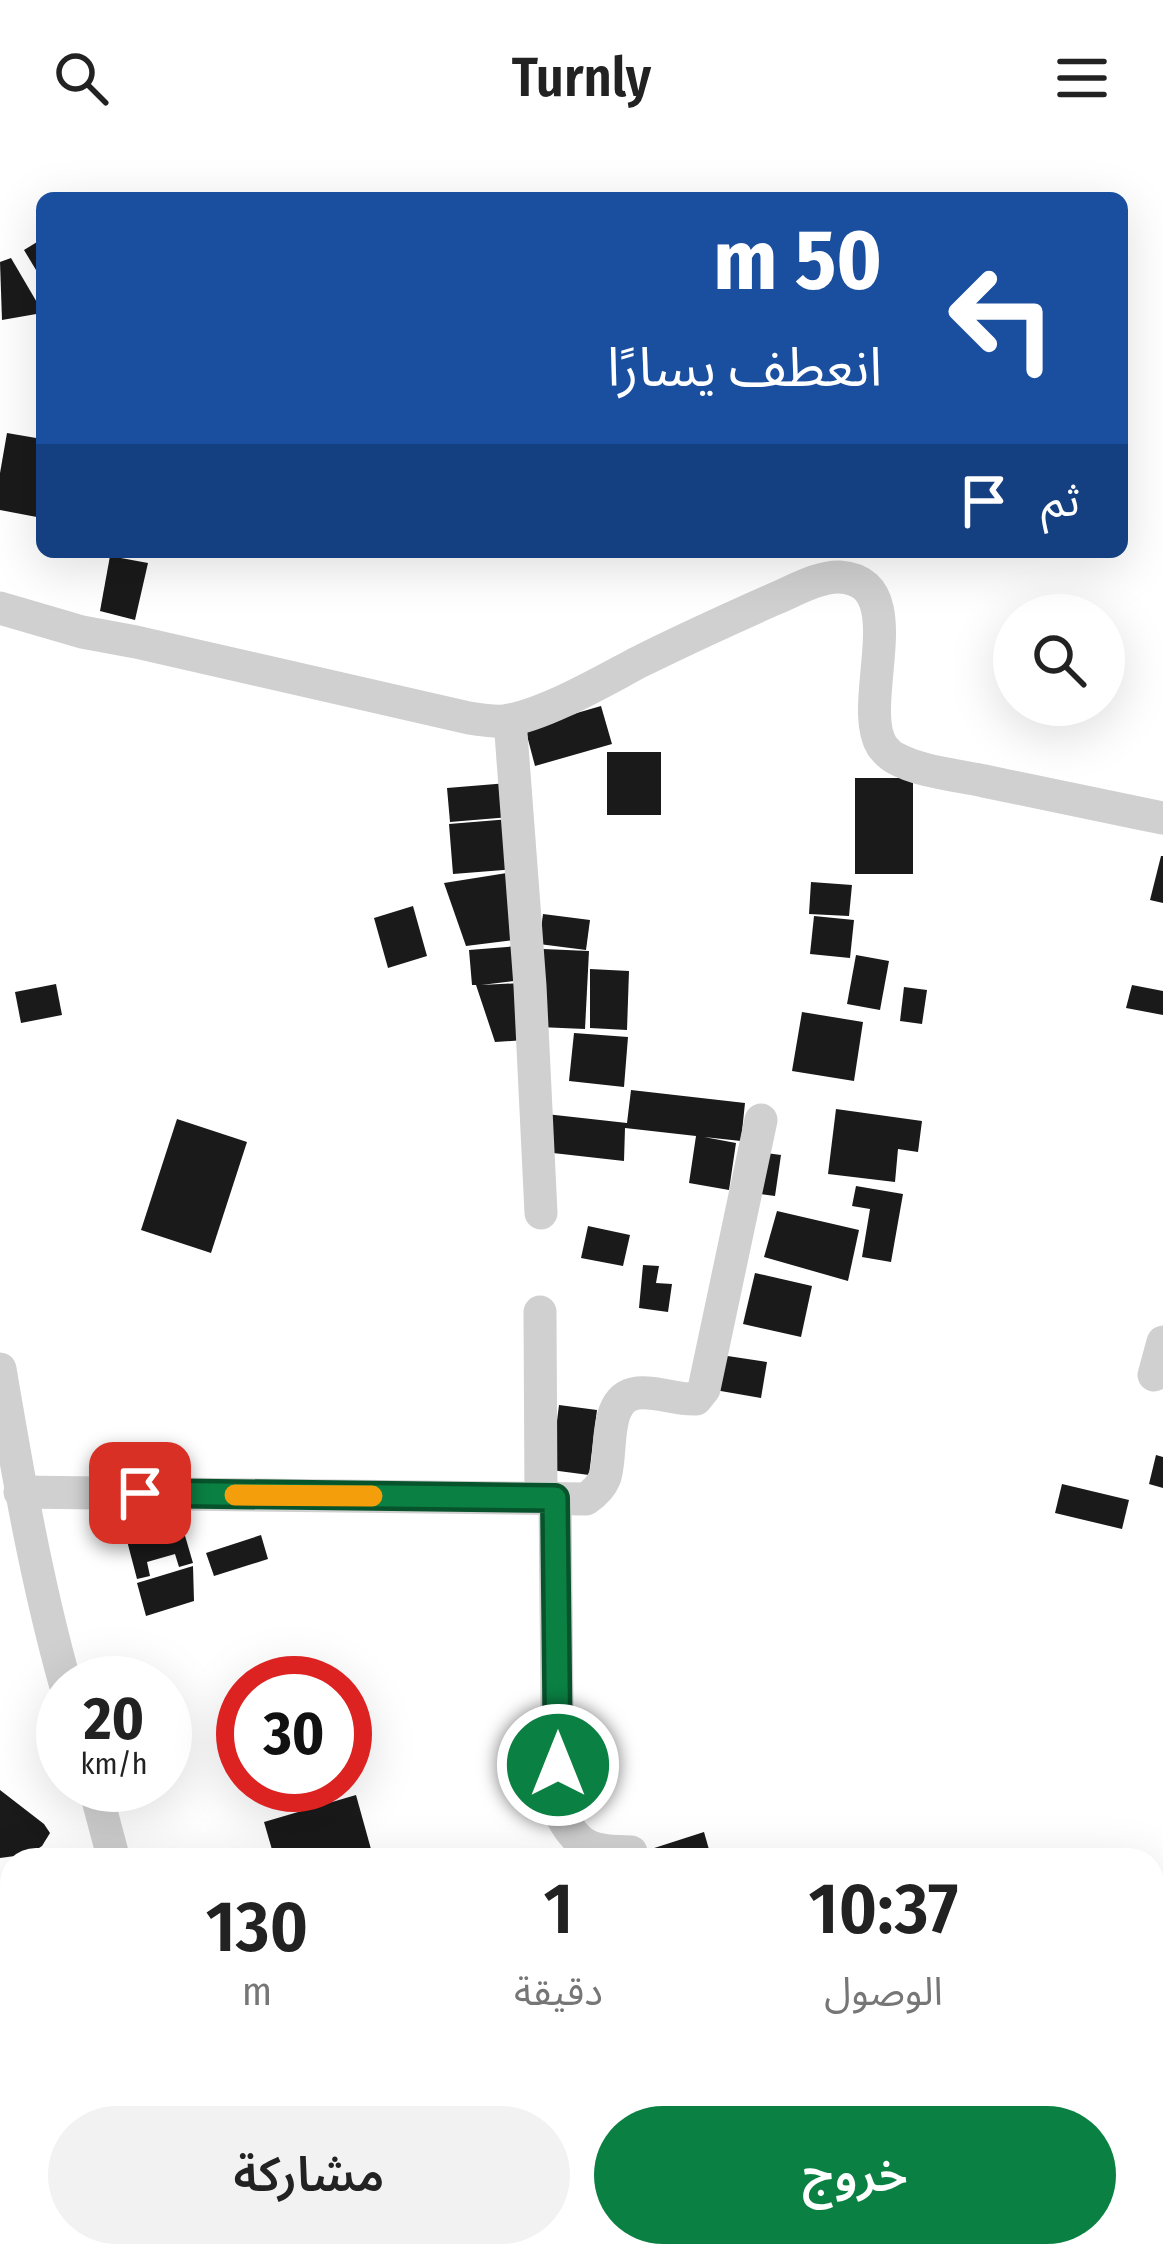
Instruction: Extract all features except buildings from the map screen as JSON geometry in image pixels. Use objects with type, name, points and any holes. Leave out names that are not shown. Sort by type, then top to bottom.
[{"type":"street","points":[[0,608],[82,632],[495,722],[584,691],[697,633],[804,586],[840,577],[860,583],[879,610],[874,727],[886,751],[896,759],[1163,818]]},
{"type":"street","points":[[510,720],[541,1213]]},
{"type":"street","points":[[20,1492],[586,1499],[602,1483],[614,1413],[623,1398],[634,1393],[688,1400],[701,1394],[761,1120]]},
{"type":"street","points":[[540,1312],[558,1809],[572,1832],[593,1848]]},
{"type":"street","points":[[0,1369],[20,1492],[57,1656]]},
{"type":"street","points":[[101,1812],[111,1848]]},
{"type":"slow traffic","points":[[235,1495],[372,1496]]},
{"type":"route","points":[[140,1493],[555,1498],[558,1765]]}]
